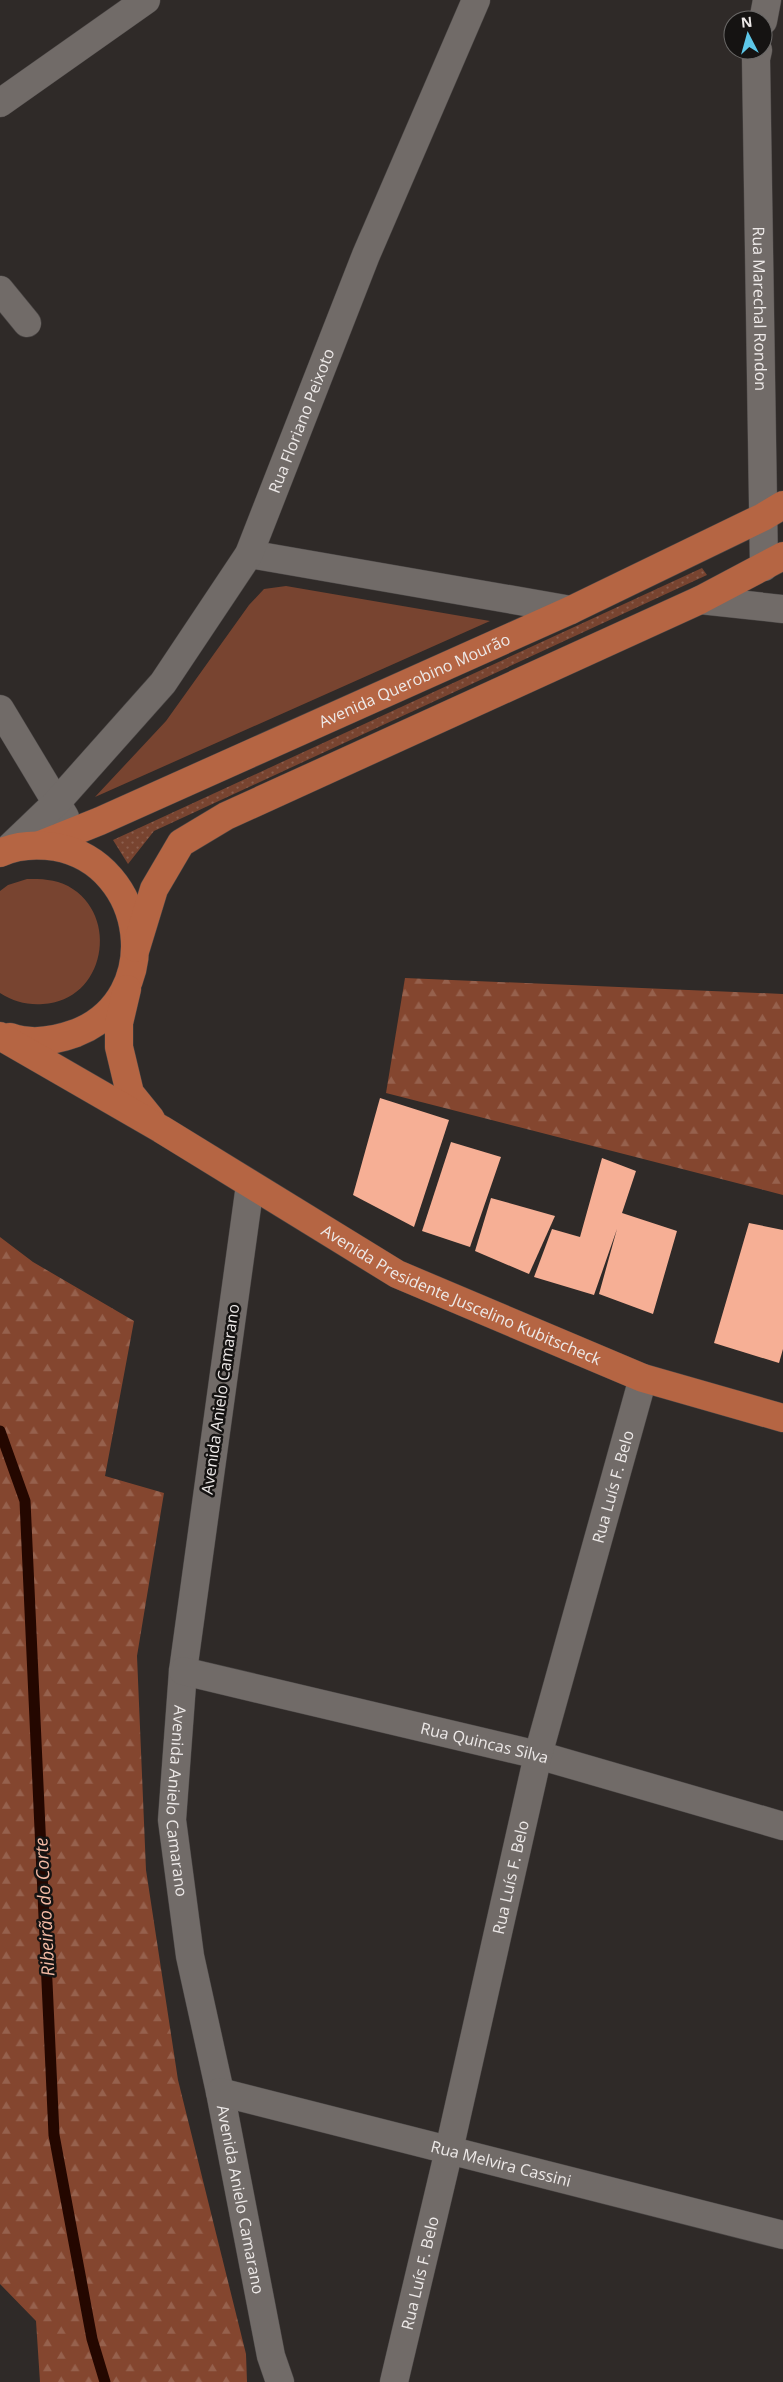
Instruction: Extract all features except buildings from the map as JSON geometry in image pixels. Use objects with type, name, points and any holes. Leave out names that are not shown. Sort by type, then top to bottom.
[{"type":"main road","name":"Avenida Querobino Mourão","points":[[40,844],[73,832],[571,610],[773,511]]},
{"type":"main road","points":[[136,948],[154,889],[181,843],[226,816],[700,600],[773,561]]},
{"type":"main road","points":[[4,850],[40,844],[71,850],[99,866],[120,888],[133,917],[136,948]]},
{"type":"main road","name":"Avenida Presidente Juscelino Kubitscheck","points":[[136,948],[119,1023],[122,1062],[130,1093],[161,1129]]},
{"type":"main road","points":[[0,1035],[21,1041],[56,1040],[88,1028],[114,1006],[130,979]]},
{"type":"main road","name":"Avenida Presidente Juscelino Kubitscheck","points":[[0,1035],[161,1129],[397,1274],[644,1378],[783,1418]]},
{"type":"street","points":[[0,103],[146,0]]},
{"type":"street","name":"Rua Floriano Peixoto","points":[[4,850],[57,802],[163,683],[249,554],[366,255],[476,0]]},
{"type":"street","name":"Rua Marechal Rondon","points":[[756,60],[773,511],[773,561]]},
{"type":"street","points":[[0,290],[26,323]]},
{"type":"street","points":[[249,554],[571,610]]},
{"type":"street","points":[[700,600],[783,609]]},
{"type":"street","points":[[0,709],[57,802],[73,832],[99,866]]},
{"type":"street","name":"Avenida Anielo Camarano","points":[[250,1185],[183,1671],[172,1820],[190,1956],[220,2092],[271,2356],[280,2382]]},
{"type":"street","name":"Rua Luís F. Belo","points":[[394,2382],[449,2150],[538,1755],[644,1378]]},
{"type":"street","name":"Rua Quincas Silva","points":[[183,1671],[538,1755],[783,1826]]},
{"type":"street","name":"Rua Melvira Cassini","points":[[220,2092],[783,2235]]},
{"type":"shaded area","points":[[702,568],[707,575],[154,831],[128,864],[113,840]]},
{"type":"shaded area","points":[[286,586],[490,621],[95,797],[166,721],[249,605],[264,589]]},
{"type":"shaded area","points":[[27,879],[43,879],[63,884],[85,899],[95,916],[100,935],[99,955],[92,973],[81,988],[64,999],[43,1004],[21,1002],[10,999],[0,993],[0,891],[8,885]]},
{"type":"green space","points":[[405,978],[783,994],[783,1195],[386,1093]]},
{"type":"green space","points":[[0,1237],[33,1262],[134,1321],[105,1476],[164,1493],[137,1656],[146,1870],[178,2080],[246,2354],[247,2382],[40,2382],[36,2321],[0,2284]]},
{"type":"water","points":[[0,1429],[26,1501],[55,2135],[94,2339],[107,2382],[105,2382],[92,2339],[54,2135],[25,1501]]},
{"type":"waterway","name":"Ribeirão do Corte","points":[[0,1431],[25,1501],[54,2135],[92,2339],[105,2382]]}]
